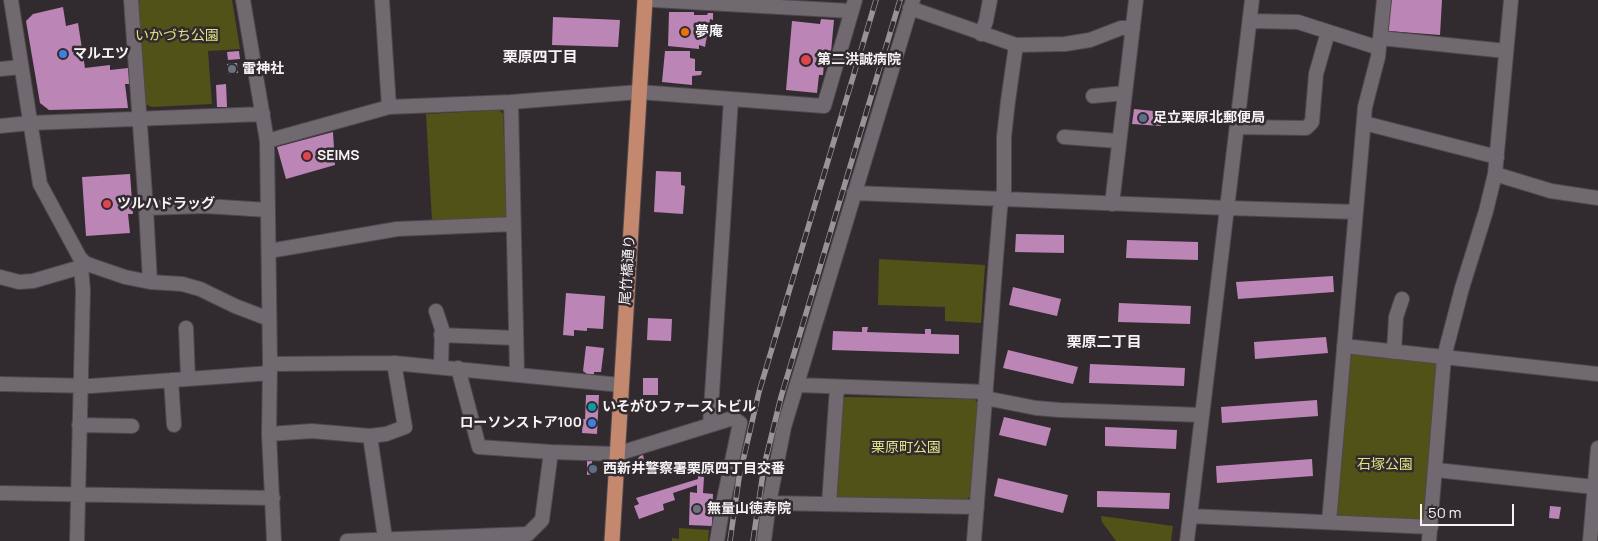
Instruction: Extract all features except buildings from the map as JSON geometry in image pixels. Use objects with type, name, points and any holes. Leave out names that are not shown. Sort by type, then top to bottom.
[{"type":"main road","name":"尾竹橋通り","points":[[612,541],[645,0]]},
{"type":"street","points":[[11,0],[40,184],[83,265],[77,541]]},
{"type":"street","points":[[132,0],[150,282]]},
{"type":"street","points":[[247,0],[267,141],[270,368],[268,434],[274,541]]},
{"type":"street","points":[[382,0],[389,107]]},
{"type":"street","points":[[267,141],[389,107],[511,102],[639,92],[824,106],[853,6],[654,0]]},
{"type":"street","points":[[981,34],[986,21],[990,0]]},
{"type":"street","points":[[1112,204],[1136,0]]},
{"type":"street","points":[[1187,541],[1252,0]]},
{"type":"street","points":[[1329,522],[1365,107],[1380,43],[1384,0]]},
{"type":"street","points":[[1429,541],[1444,358],[1495,174],[1511,0]]},
{"type":"street","points":[[764,541],[769,503],[784,426],[912,4],[981,34],[1016,45],[1065,44],[1090,40],[1121,28],[1133,28]]},
{"type":"street","points":[[1250,21],[1298,22],[1328,32],[1380,43],[1506,51]]},
{"type":"street","points":[[1237,128],[1306,128],[1312,122],[1316,74],[1328,32]]},
{"type":"street","points":[[974,541],[996,258],[1003,200],[1007,110],[1016,45]]},
{"type":"street","points":[[0,69],[21,67]]},
{"type":"street","points":[[1093,96],[1125,92]]},
{"type":"street","points":[[710,426],[730,99]]},
{"type":"street","points":[[511,102],[517,374]]},
{"type":"street","points":[[0,126],[30,123],[263,114]]},
{"type":"street","points":[[1364,123],[1497,157]]},
{"type":"street","points":[[1064,137],[1119,141]]},
{"type":"street","points":[[1495,174],[1550,191],[1598,198]]},
{"type":"street","points":[[854,193],[1356,212]]},
{"type":"street","points":[[146,208],[205,206],[268,210]]},
{"type":"street","points":[[268,251],[396,229],[513,224]]},
{"type":"street","points":[[0,277],[19,282],[33,281],[83,265],[125,277],[150,282],[182,284],[200,289],[269,319]]},
{"type":"street","points":[[1394,352],[1396,317],[1402,298]]},
{"type":"street","points":[[436,311],[442,329],[441,367]]},
{"type":"street","points":[[186,328],[188,378]]},
{"type":"street","points":[[441,335],[516,338]]},
{"type":"street","points":[[1344,346],[1598,374]]},
{"type":"street","points":[[0,384],[80,386],[171,380],[270,368],[394,363],[621,385]]},
{"type":"street","points":[[268,434],[312,431],[370,436],[386,434],[406,426],[394,363]]},
{"type":"street","points":[[458,368],[479,447],[617,454],[733,418],[740,423],[717,541]]},
{"type":"street","points":[[171,380],[174,426]]},
{"type":"street","points":[[798,385],[986,395],[1036,408],[1060,410],[1202,415]]},
{"type":"street","points":[[829,504],[837,387]]},
{"type":"street","points":[[80,426],[132,426]]},
{"type":"street","points":[[370,436],[385,538]]},
{"type":"street","points":[[1590,541],[1598,448]]},
{"type":"street","points":[[347,541],[385,538],[496,538],[528,534],[542,520],[551,452]]},
{"type":"street","points":[[1436,470],[1594,487]]},
{"type":"street","points":[[0,493],[273,498]]},
{"type":"street","points":[[769,503],[977,506]]},
{"type":"street","points":[[1190,516],[1431,527]]},
{"type":"green space","name":"いかづち公園","points":[[140,0],[232,0],[240,49],[208,51],[212,104],[152,107],[145,104],[138,2]]},
{"type":"green space","points":[[499,110],[503,114],[507,214],[503,219],[432,221],[426,114]]},
{"type":"green space","points":[[879,259],[985,265],[981,323],[945,321],[945,307],[878,305]]},
{"type":"green space","name":"石塚公園","points":[[1355,352],[1437,363],[1427,515],[1422,520],[1340,517],[1336,513],[1350,357]]},
{"type":"green space","name":"栗原町公園","points":[[845,397],[974,399],[978,403],[971,496],[966,500],[839,498],[835,494],[840,401]]},
{"type":"green space","points":[[1101,516],[1173,526],[1171,541],[1116,541],[1102,522]]},
{"type":"green space","points":[[679,528],[709,530],[708,541],[672,541],[672,538],[679,539]]},
{"type":"railway","points":[[730,541],[739,478],[759,392],[876,0]]},
{"type":"railway","points":[[753,541],[764,466],[781,397],[900,0]]},
{"type":"place","name":"夢庵","points":[[685,32]]},
{"type":"place","name":"マルエツ","points":[[63,54]]},
{"type":"place","name":"第二洪誠病院","points":[[806,60]]},
{"type":"place","name":"雷神社","points":[[232,69]]},
{"type":"place","name":"足立栗原北郵便局","points":[[1143,118]]},
{"type":"place","name":"SEIMS","points":[[307,156]]},
{"type":"place","name":"ツルハドラッグ","points":[[107,204]]},
{"type":"place","name":"いそがひファーストビル","points":[[592,407]]},
{"type":"place","name":"ローソンストア100","points":[[592,423]]},
{"type":"place","name":"西新井警察署栗原四丁目交番","points":[[593,469]]},
{"type":"place","name":"無量山徳寿院","points":[[697,509]]},
{"type":"district","name":"栗原四丁目","points":[[540,58]]},
{"type":"district","name":"栗原二丁目","points":[[1104,343]]}]
